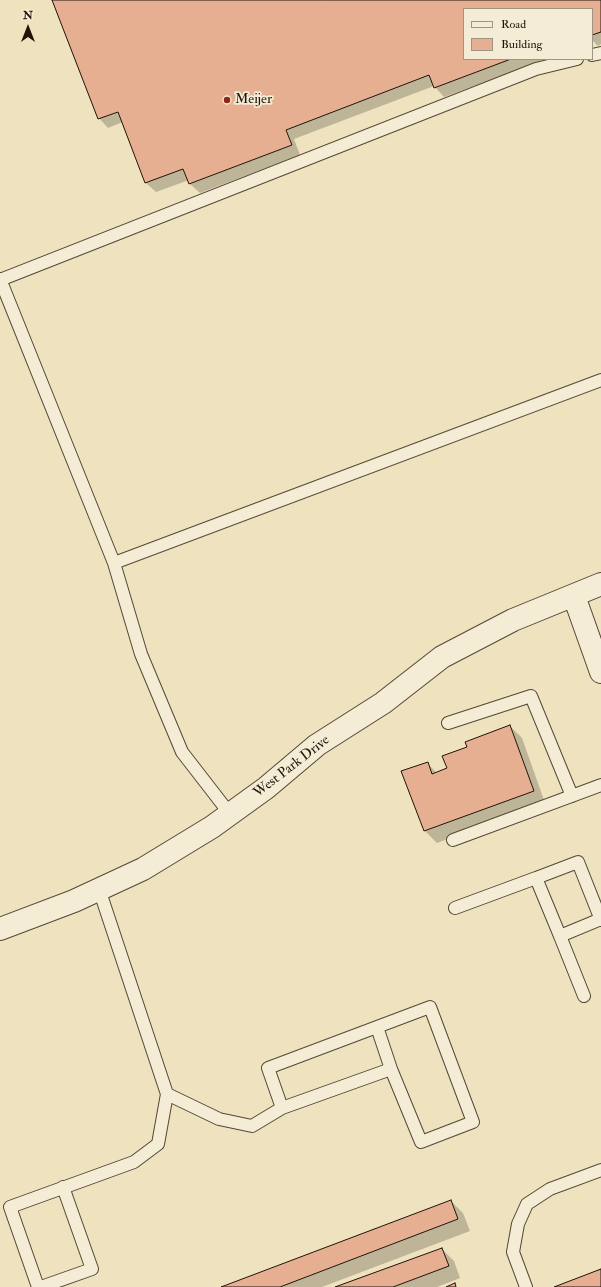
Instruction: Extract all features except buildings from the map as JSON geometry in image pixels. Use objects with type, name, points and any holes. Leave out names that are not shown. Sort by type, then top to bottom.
[{"type":"street","name":"West Park Drive","points":[[0,929],[74,901],[143,869],[212,828],[266,788],[317,745],[383,703],[442,657],[513,620],[601,584]]},
{"type":"street","points":[[574,596],[601,672]]},
{"type":"lane","points":[[230,814],[182,752],[140,654],[114,563],[0,279],[536,69],[573,60]]},
{"type":"lane","points":[[114,563],[601,380]]},
{"type":"lane","points":[[448,723],[531,696],[572,796]]},
{"type":"lane","points":[[452,840],[601,785]]},
{"type":"lane","points":[[455,908],[578,862],[601,920],[560,936]]},
{"type":"lane","points":[[536,878],[584,996]]},
{"type":"lane","points":[[38,1287],[10,1207],[134,1162],[158,1144],[167,1094],[99,889]]},
{"type":"lane","points":[[282,1108],[268,1068],[430,1007],[473,1122],[420,1142],[391,1069],[377,1027]]},
{"type":"lane","points":[[167,1094],[219,1119],[252,1126],[282,1108],[391,1069]]},
{"type":"lane","points":[[526,1287],[513,1252],[518,1224],[527,1204],[550,1189],[601,1170]]},
{"type":"lane","points":[[41,1287],[92,1269],[63,1187]]},
{"type":"place","name":"Meijer","points":[[227,100]]}]
